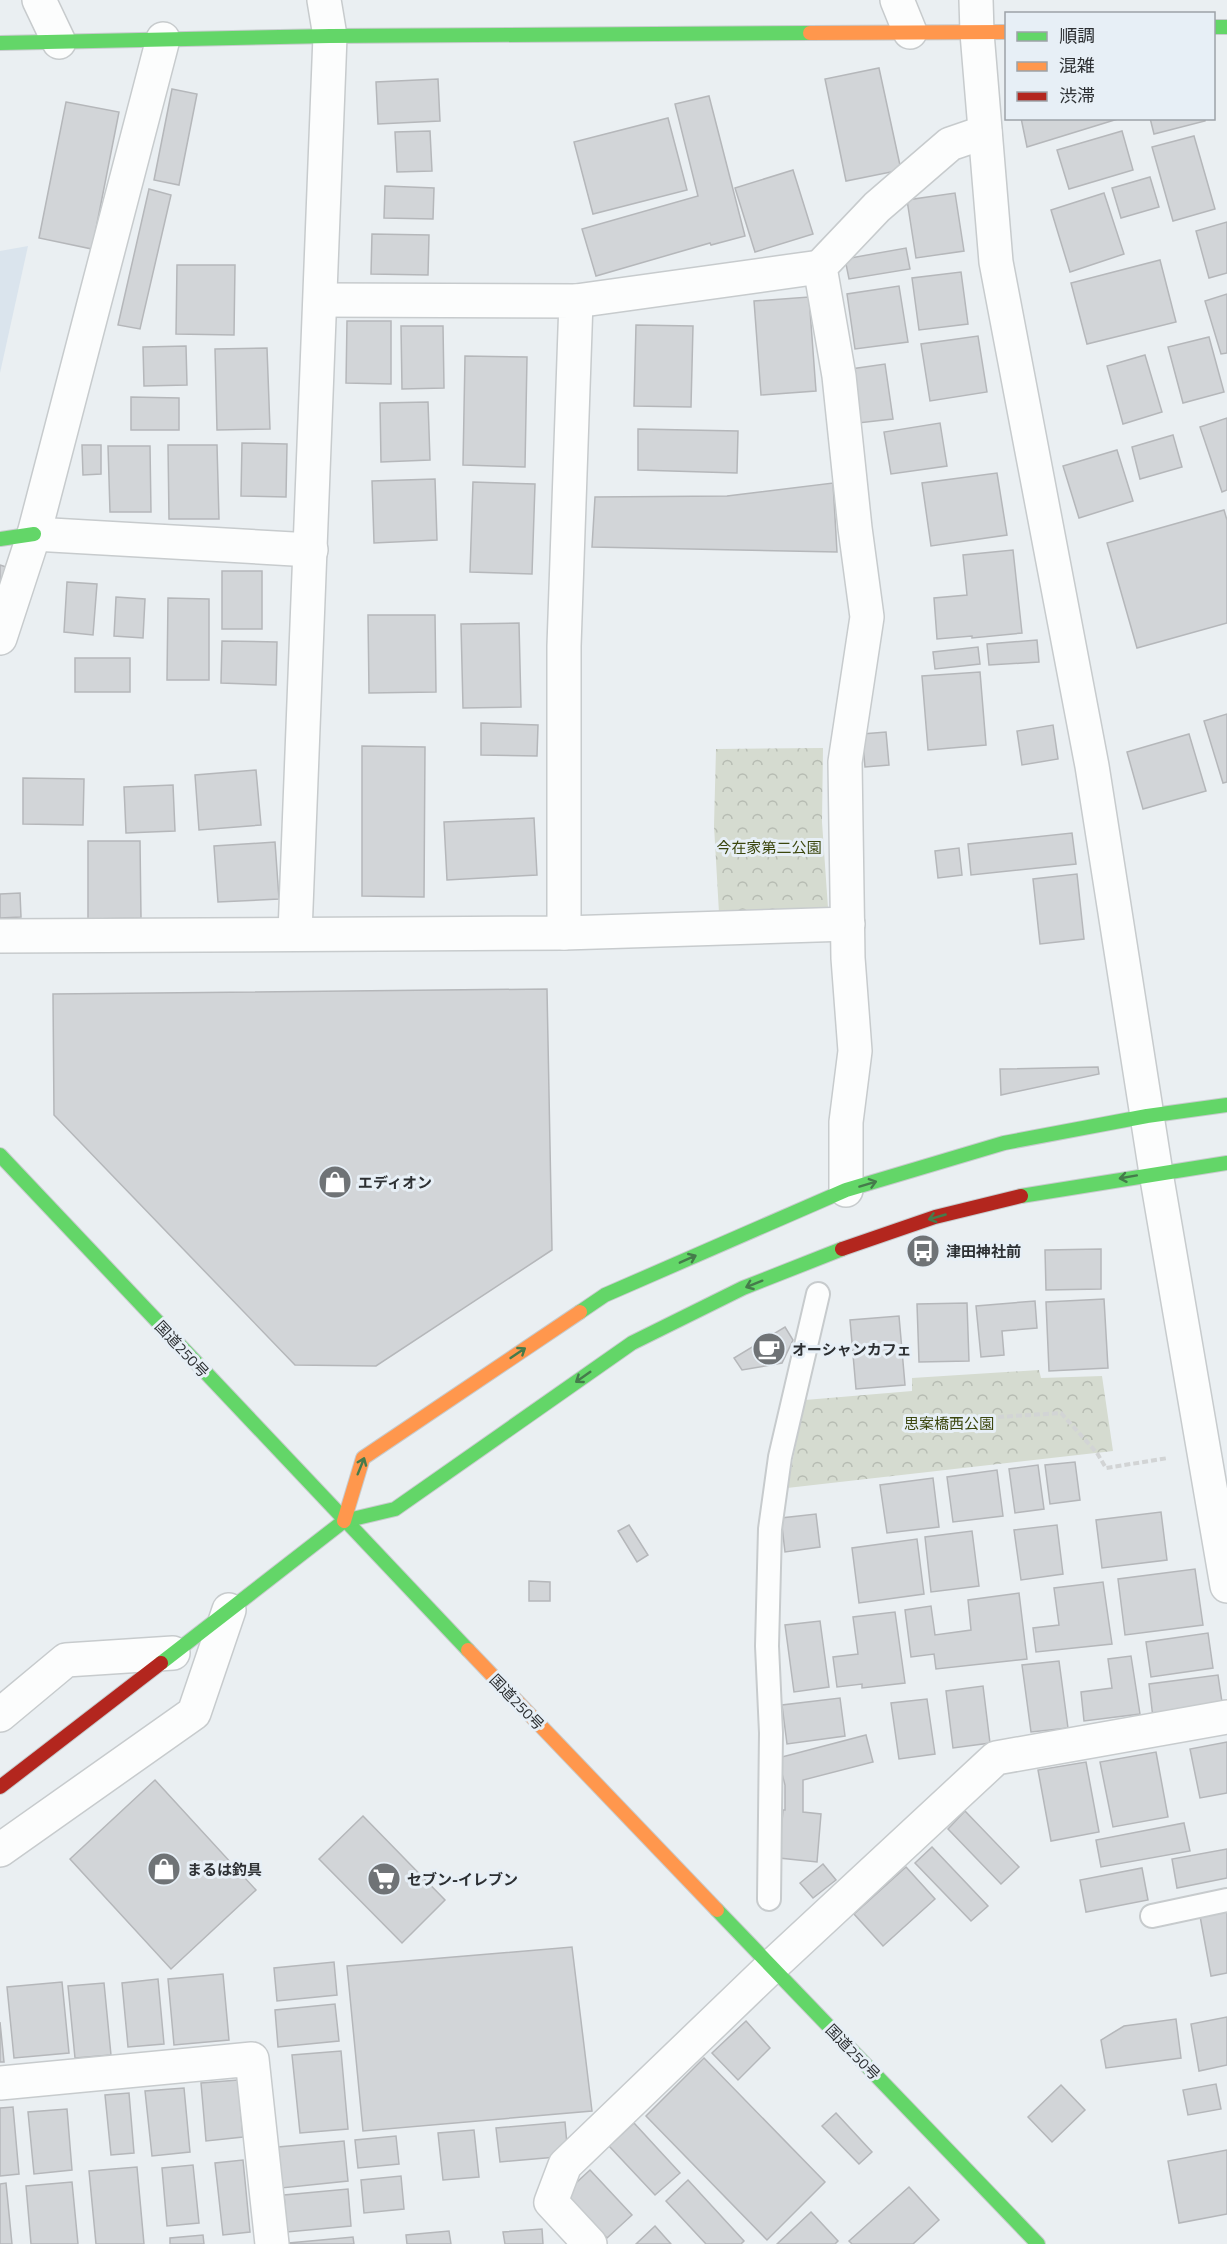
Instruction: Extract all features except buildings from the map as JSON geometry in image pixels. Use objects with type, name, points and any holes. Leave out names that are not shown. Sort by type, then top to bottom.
[{"type":"main road","points":[[0,43],[330,36],[992,33]]},
{"type":"main road","points":[[0,539],[34,534]]},
{"type":"main road","points":[[344,1521],[363,1458],[605,1295],[846,1190],[1004,1143],[1148,1116],[1227,1105]]},
{"type":"main road","name":"国道250号","points":[[0,1155],[344,1521],[1038,2244]]},
{"type":"main road","points":[[0,1787],[344,1521],[395,1509],[632,1343],[743,1288],[861,1241],[935,1217],[1012,1197],[1227,1162]]},
{"type":"street","points":[[39,0],[59,42]]},
{"type":"street","points":[[296,933],[330,36],[324,0]]},
{"type":"street","points":[[897,0],[910,32]]},
{"type":"street","points":[[976,0],[992,33],[985,132],[996,262],[1092,766],[1156,1173],[1227,1586]]},
{"type":"street","points":[[0,638],[34,534],[163,39]]},
{"type":"street","points":[[321,300],[576,301],[820,267],[877,207],[950,144],[985,132]]},
{"type":"street","points":[[820,267],[839,376],[867,617],[845,762],[848,924],[855,1051],[846,1122],[846,1190]]},
{"type":"street","points":[[564,933],[564,646],[576,301]]},
{"type":"street","points":[[34,534],[311,550]]},
{"type":"street","points":[[0,936],[564,933],[848,924]]},
{"type":"street","points":[[0,1850],[194,1713],[229,1610]]},
{"type":"street","points":[[0,1715],[66,1660],[173,1653]]},
{"type":"street","points":[[590,2244],[551,2202],[565,2165],[771,1967],[996,1758],[1227,1717]]},
{"type":"street","points":[[0,2083],[252,2059],[272,2244]]},
{"type":"lane","points":[[769,1899],[771,1733],[767,1646],[770,1529],[780,1457],[818,1294]]},
{"type":"lane","points":[[1152,1916],[1227,1900]]},
{"type":"path","points":[[998,1417],[1061,1413],[1097,1453],[1106,1468],[1204,1453]]},
{"type":"shaded area","points":[[28,246],[0,373],[0,251]]},
{"type":"green space","name":"今在家第二公園","points":[[823,748],[822,822],[828,908],[719,913],[714,826],[716,749]]},
{"type":"green space","name":"思案橋西公園","points":[[1039,1370],[1041,1378],[1102,1376],[1113,1451],[787,1488],[805,1400],[912,1391],[912,1378]]},
{"type":"traffic: fast","points":[[1215,27],[1227,27]]},
{"type":"traffic: fast","points":[[0,43],[330,36],[810,33]]},
{"type":"traffic: fast","points":[[0,539],[34,534]]},
{"type":"traffic: fast","points":[[580,1312],[605,1295],[846,1190],[1004,1143],[1147,1116],[1227,1105]]},
{"type":"traffic: fast","points":[[0,1155],[468,1650]]},
{"type":"traffic: fast","points":[[1021,1196],[1227,1163]]},
{"type":"traffic: fast","points":[[161,1663],[344,1521],[395,1509],[632,1343],[743,1288],[842,1249]]},
{"type":"traffic: fast","points":[[717,1910],[1038,2244]]},
{"type":"traffic: slow","points":[[810,33],[1005,32]]},
{"type":"traffic: slow","points":[[344,1521],[363,1458],[580,1312]]},
{"type":"traffic: slow","points":[[468,1650],[717,1910]]},
{"type":"traffic: jam","points":[[842,1249],[935,1217],[1021,1196]]},
{"type":"traffic: jam","points":[[0,1787],[161,1663]]},
{"type":"place","name":"エディオン","points":[[335,1182]]},
{"type":"place","name":"津田神社前","points":[[923,1251]]},
{"type":"place","name":"オーシャンカフェ","points":[[769,1349]]},
{"type":"place","name":"まるは釣具","points":[[164,1869]]},
{"type":"place","name":"セブン-イレブン","points":[[384,1879]]}]
